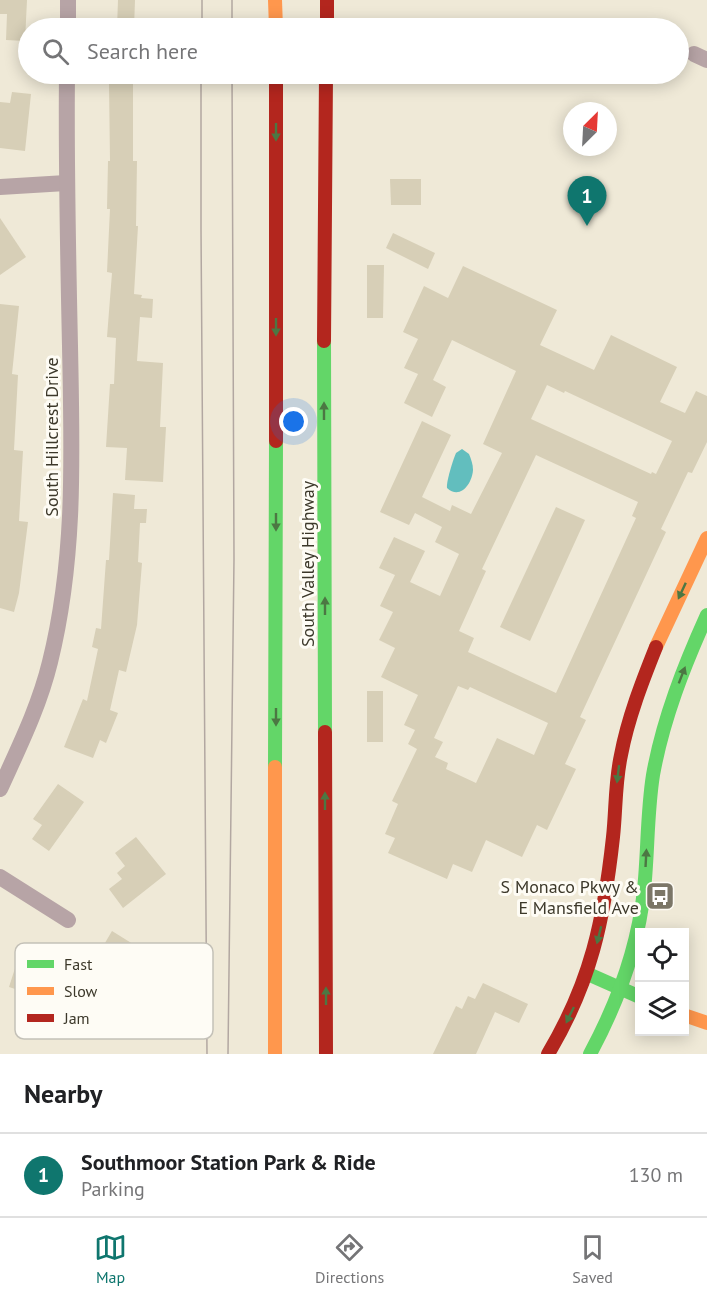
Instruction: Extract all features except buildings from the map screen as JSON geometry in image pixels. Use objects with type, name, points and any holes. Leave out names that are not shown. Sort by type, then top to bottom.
[{"type":"main road","points":[[276,0],[276,18]]},
{"type":"main road","points":[[327,0],[327,18]]},
{"type":"main road","name":"South Valley Highway","points":[[275,1054],[276,84]]},
{"type":"main road","name":"South Valley Highway","points":[[326,84],[324,369],[326,1054]]},
{"type":"main road","points":[[548,1054],[588,974],[601,932],[614,836],[618,774],[625,735],[649,667],[707,538]]},
{"type":"main road","points":[[590,1054],[622,989],[640,919],[656,761],[676,691],[707,615]]},
{"type":"main road","points":[[588,974],[635,995]]},
{"type":"main road","points":[[689,1017],[707,1023]]},
{"type":"street","points":[[68,0],[68,18]]},
{"type":"street","name":"South Hillcrest Drive","points":[[0,789],[37,706],[58,625],[71,529],[72,469],[66,183],[68,84]]},
{"type":"street","points":[[0,187],[66,183]]},
{"type":"street","points":[[0,877],[68,920]]},
{"type":"water","points":[[462,449],[469,454],[473,470],[468,485],[456,492],[447,488],[447,485],[456,453]]},
{"type":"tram line","points":[[202,0],[202,18]]},
{"type":"tram line","points":[[232,0],[232,18]]},
{"type":"tram line","points":[[201,84],[206,943]]},
{"type":"tram line","points":[[228,1054],[234,559],[232,84]]},
{"type":"tram line","points":[[207,1039],[207,1054]]},
{"type":"traffic: fast","points":[[324,341],[325,732]]},
{"type":"traffic: fast","points":[[275,767],[276,441]]},
{"type":"traffic: fast","points":[[590,1054],[618,995],[632,954],[644,890],[650,804],[657,754],[675,693],[707,615]]},
{"type":"traffic: fast","points":[[588,974],[635,995]]},
{"type":"traffic: slow","points":[[275,0],[276,18]]},
{"type":"traffic: slow","points":[[656,647],[707,538]]},
{"type":"traffic: slow","points":[[275,767],[275,1054]]},
{"type":"traffic: slow","points":[[689,1017],[707,1023]]},
{"type":"traffic: jam","points":[[327,0],[327,18]]},
{"type":"traffic: jam","points":[[276,84],[276,441]]},
{"type":"traffic: jam","points":[[324,341],[326,84]]},
{"type":"traffic: jam","points":[[548,1054],[575,1001],[593,950],[605,896],[621,755],[631,714],[656,647]]},
{"type":"traffic: jam","points":[[325,732],[326,1054]]},
{"type":"place","name":"Southmoor Station Park & Ride","points":[[587,226]]},
{"type":"place","name":"S Monaco Pkwy & E Mansfield Ave","points":[[660,896]]}]
